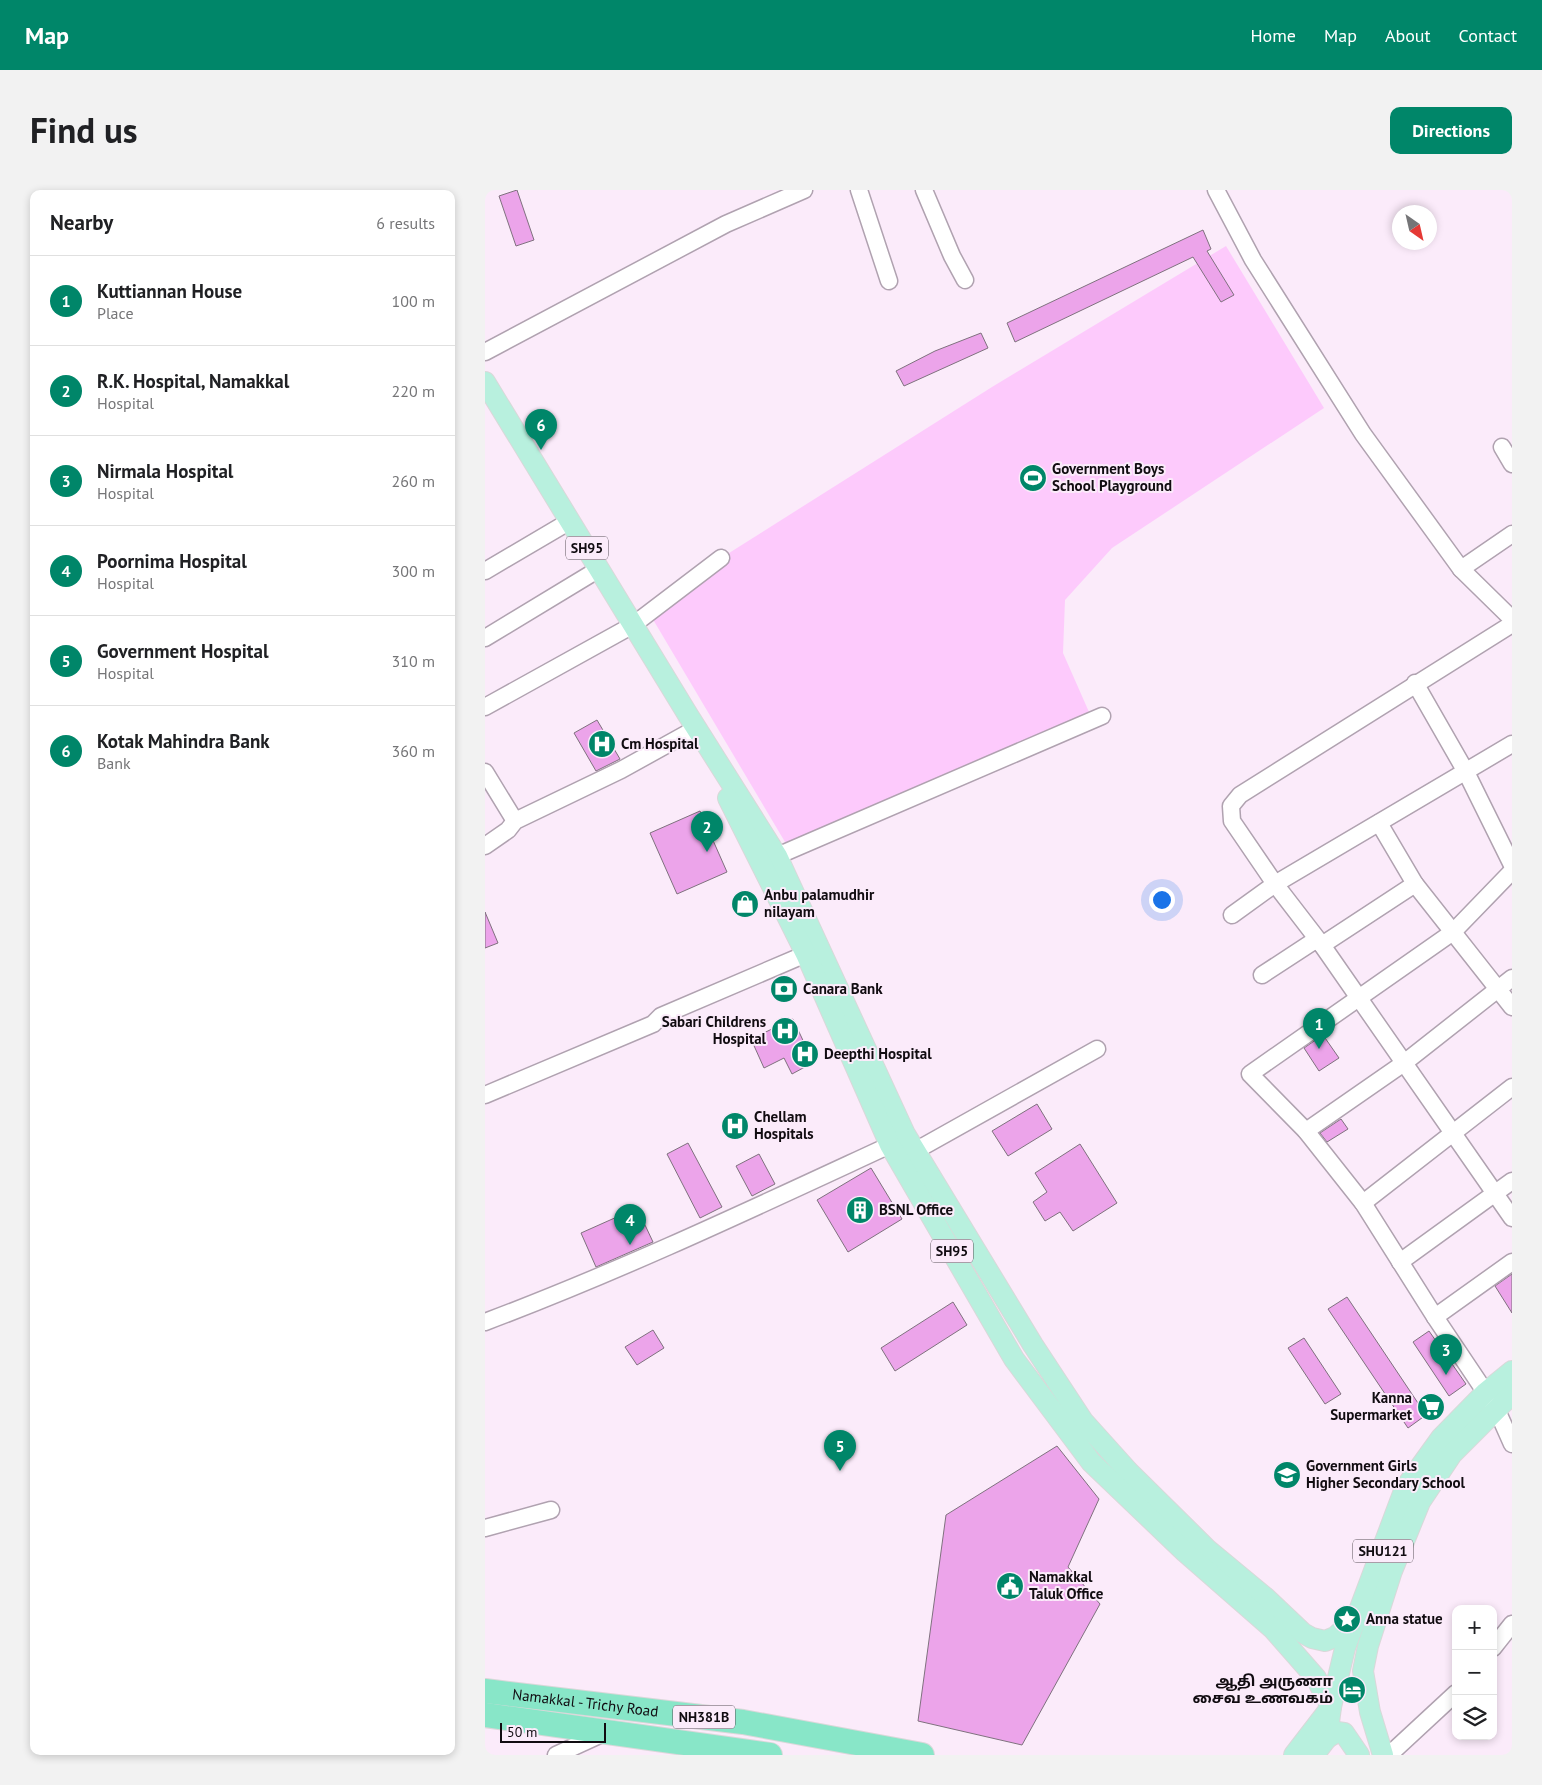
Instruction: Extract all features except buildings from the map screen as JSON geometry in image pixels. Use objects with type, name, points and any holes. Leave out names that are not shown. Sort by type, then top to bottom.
[{"type":"highway","name":"Namakkal - Trichy Road","points":[[485,1691],[743,1722],[922,1755]]},
{"type":"highway","name":"NH381B","points":[[485,1715],[770,1755]]},
{"type":"main road","name":"SH95","points":[[485,382],[491,403],[570,521],[691,722],[777,856],[898,1139],[915,1152],[1033,1345],[1083,1421],[1128,1471],[1208,1550],[1266,1598],[1303,1633],[1312,1638],[1325,1641],[1335,1637],[1358,1616]]},
{"type":"main road","name":"SH95","points":[[691,722],[898,1139],[1015,1359],[1091,1462],[1185,1552],[1273,1629],[1316,1678],[1331,1706]]},
{"type":"main road","name":"SHU121","points":[[1327,1738],[1331,1706],[1340,1664],[1405,1488],[1441,1438],[1491,1400],[1512,1371]]},
{"type":"main road","points":[[1383,1755],[1370,1712],[1363,1671],[1371,1637],[1392,1571],[1420,1502],[1452,1454],[1491,1400],[1512,1394]]},
{"type":"main road","name":"SHU121","points":[[1293,1755],[1331,1706]]},
{"type":"main road","points":[[1314,1755],[1327,1738],[1337,1732],[1344,1733],[1359,1755]]},
{"type":"street","points":[[859,190],[889,281]]},
{"type":"street","points":[[924,190],[952,256],[965,280]]},
{"type":"street","points":[[1216,190],[1253,260],[1363,434],[1461,569],[1512,619]]},
{"type":"street","points":[[485,352],[727,224],[795,192]]},
{"type":"street","points":[[1502,447],[1512,464]]},
{"type":"street","points":[[485,571],[570,521]]},
{"type":"street","points":[[1461,569],[1512,534]]},
{"type":"street","points":[[485,707],[633,625],[721,558]]},
{"type":"street","points":[[485,638],[599,569]]},
{"type":"street","points":[[1512,624],[1415,683],[1240,795],[1231,806],[1232,821],[1275,884],[1320,942],[1357,998],[1405,1063],[1512,1218]]},
{"type":"street","points":[[1415,683],[1466,772],[1512,865]]},
{"type":"street","points":[[777,856],[1102,716]]},
{"type":"street","points":[[485,846],[508,830],[515,821],[621,770],[691,722]]},
{"type":"street","points":[[1232,915],[1275,884],[1512,744]]},
{"type":"street","points":[[485,772],[515,821]]},
{"type":"street","points":[[1379,823],[1415,884],[1512,1007]]},
{"type":"street","points":[[1512,871],[1453,932],[1250,1074],[1306,1131],[1363,1203],[1435,1318],[1491,1400],[1512,1444]]},
{"type":"street","points":[[1262,975],[1415,884]]},
{"type":"street","points":[[485,1095],[653,1024],[661,1016],[805,954]]},
{"type":"street","points":[[1306,1131],[1405,1063],[1512,978]]},
{"type":"street","points":[[915,1152],[1097,1049]]},
{"type":"street","points":[[1363,1203],[1512,1087]]},
{"type":"street","points":[[485,1322],[561,1293],[686,1240],[898,1139]]},
{"type":"street","points":[[1399,1262],[1512,1180]]},
{"type":"street","points":[[1435,1318],[1512,1262]]},
{"type":"street","points":[[485,1528],[551,1510]]},
{"type":"street","points":[[1497,1643],[1512,1624]]},
{"type":"street","points":[[1389,1755],[1454,1695]]},
{"type":"street","points":[[562,1754],[606,1732]]},
{"type":"shaded area","name":"Government Boys School Playground","points":[[1226,246],[1324,408],[1112,548],[1065,600],[1063,653],[1089,712],[788,847],[645,606],[992,387]]},
{"type":"place","name":"Kotak Mahindra Bank","points":[[541,450]]},
{"type":"place","name":"Government Boys School Playground","points":[[1033,478]]},
{"type":"place","name":"Cm Hospital","points":[[602,744]]},
{"type":"place","name":"R.K. Hospital, Namakkal","points":[[707,852]]},
{"type":"place","name":"Anbu palamudhir nilayam","points":[[745,904]]},
{"type":"place","name":"Canara Bank","points":[[784,989]]},
{"type":"place","name":"Sabari Childrens Hospital","points":[[785,1031]]},
{"type":"place","name":"Kuttiannan House","points":[[1319,1049]]},
{"type":"place","name":"Deepthi Hospital","points":[[805,1054]]},
{"type":"place","name":"Chellam Hospitals","points":[[735,1126]]},
{"type":"place","name":"BSNL Office","points":[[860,1210]]},
{"type":"place","name":"Poornima Hospital","points":[[630,1245]]},
{"type":"place","name":"Nirmala Hospital","points":[[1446,1375]]},
{"type":"place","name":"Kanna Supermarket","points":[[1431,1407]]},
{"type":"place","name":"Government Hospital","points":[[840,1471]]},
{"type":"place","name":"Government Girls Higher Secondary School","points":[[1287,1475]]},
{"type":"place","name":"Namakkal Taluk Office","points":[[1010,1586]]},
{"type":"place","name":"Anna statue","points":[[1347,1619]]},
{"type":"place","name":"ஆதி அருணா சைவ உணவகம்","points":[[1352,1690]]}]
